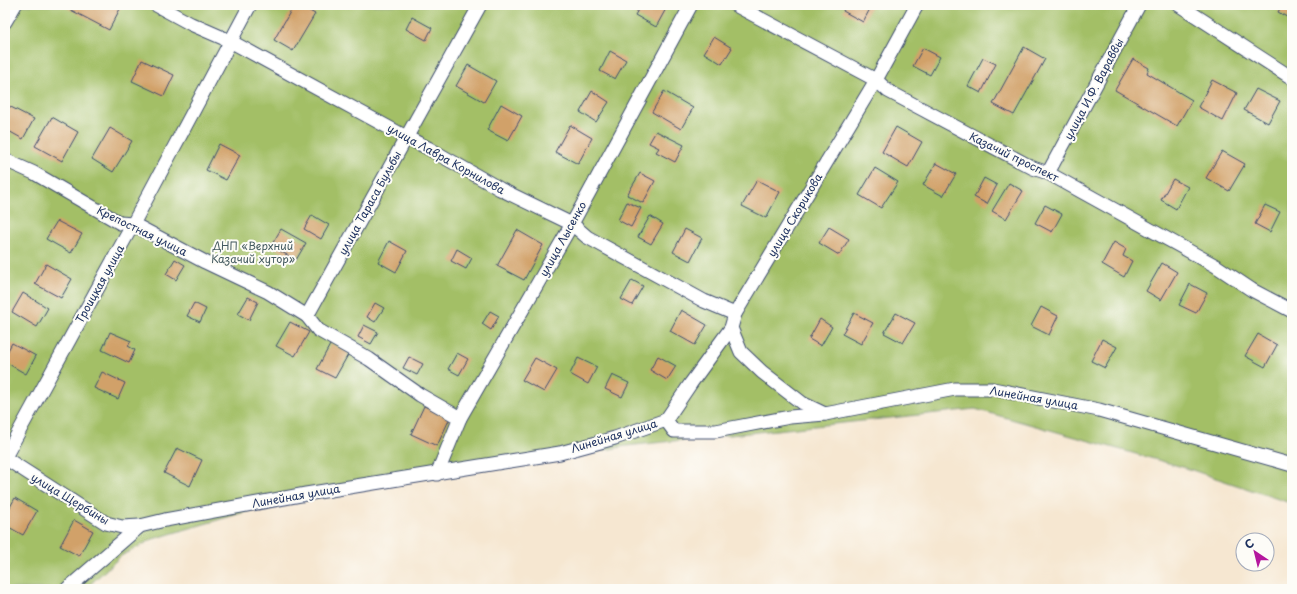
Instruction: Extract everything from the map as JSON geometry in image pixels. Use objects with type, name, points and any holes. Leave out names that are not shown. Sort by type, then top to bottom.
[{"type":"street","points":[[5,22],[15,5]]},
{"type":"street","name":"улица Лавра Корнилова","points":[[156,5],[191,24],[230,41],[428,148],[500,189],[572,224],[587,237],[704,300],[735,314]]},
{"type":"street","name":"Троицкая улица","points":[[5,457],[133,224],[250,5]]},
{"type":"street","name":"улица Тараса Бульбы","points":[[307,316],[480,5]]},
{"type":"street","name":"улица Лысенко","points":[[437,474],[460,418],[572,224],[691,5]]},
{"type":"street","name":"Казачий проспект","points":[[735,5],[876,80],[888,91],[1033,168],[1048,173],[1202,258],[1252,290],[1292,311]]},
{"type":"street","name":"улица Скорикова","points":[[666,420],[731,328],[735,314],[876,80],[917,5]]},
{"type":"street","name":"улица И.Ф. Вараввы","points":[[1048,173],[1139,5]]},
{"type":"street","points":[[1179,5],[1292,78]]},
{"type":"street","name":"Крепостная улица","points":[[5,160],[34,173],[120,223],[133,224],[204,262],[268,292],[307,316],[318,330],[369,359],[420,395],[460,418]]},
{"type":"street","points":[[731,328],[741,352],[762,372],[802,403],[825,414]]},
{"type":"street","name":"Линейная улица","points":[[67,589],[140,526],[165,520],[306,494],[560,453],[615,438],[666,420],[674,431],[716,431],[790,417],[825,414],[955,389],[993,390],[1099,410],[1292,465]]},
{"type":"street","name":"улица Щербины","points":[[5,457],[106,523],[122,527],[140,526]]},
{"type":"green space","name":"ДНП «Верхний Казачий хутор»","points":[[5,5],[1292,5],[1292,502],[1287,502],[1186,468],[975,409],[626,446],[584,454],[306,494],[153,539],[121,556],[85,589],[5,589]]},
{"type":"building","points":[[68,5],[122,5],[109,30],[67,8]]},
{"type":"building","points":[[294,5],[299,5],[315,14],[293,51],[274,40]]},
{"type":"building","points":[[641,5],[668,5],[656,27],[635,15]]},
{"type":"building","points":[[846,5],[872,5],[863,22],[843,11]]},
{"type":"building","points":[[1282,5],[1292,5],[1292,20],[1278,12]]},
{"type":"building","points":[[412,17],[432,28],[426,40],[406,29]]},
{"type":"building","points":[[714,37],[732,48],[722,64],[704,53]]},
{"type":"building","points":[[1024,47],[1045,59],[1014,115],[993,104]]},
{"type":"building","points":[[923,48],[940,57],[930,75],[913,66]]},
{"type":"building","points":[[610,51],[626,60],[615,79],[600,71]]},
{"type":"building","points":[[983,58],[996,64],[981,93],[968,86]]},
{"type":"building","points":[[1133,59],[1149,68],[1147,73],[1192,100],[1177,126],[1115,90]]},
{"type":"building","points":[[142,60],[174,75],[164,96],[132,81]]},
{"type":"building","points":[[468,65],[496,81],[484,102],[456,86]]},
{"type":"building","points":[[1212,80],[1237,93],[1223,121],[1198,107]]},
{"type":"building","points":[[1256,89],[1280,101],[1268,123],[1244,110]]},
{"type":"building","points":[[592,91],[609,102],[596,122],[580,112]]},
{"type":"building","points":[[664,91],[693,108],[681,129],[652,112]]},
{"type":"building","points":[[5,104],[34,119],[23,139],[5,129]]},
{"type":"building","points":[[501,104],[522,116],[508,141],[487,130]]},
{"type":"building","points":[[52,117],[78,132],[62,161],[35,146]]},
{"type":"building","points":[[570,125],[592,138],[578,164],[555,152]]},
{"type":"building","points":[[896,127],[922,142],[908,167],[882,152]]},
{"type":"building","points":[[110,128],[132,141],[113,172],[92,159]]},
{"type":"building","points":[[656,131],[684,145],[675,162],[656,152],[659,148],[649,143]]},
{"type":"building","points":[[219,144],[240,155],[226,180],[206,170]]},
{"type":"building","points":[[1222,151],[1245,164],[1229,191],[1206,178]]},
{"type":"building","points":[[936,163],[956,174],[943,196],[923,185]]},
{"type":"building","points":[[875,168],[898,182],[881,208],[859,195]]},
{"type":"building","points":[[640,173],[655,181],[643,203],[627,195]]},
{"type":"building","points":[[984,178],[997,185],[987,204],[974,197]]},
{"type":"building","points":[[1173,179],[1188,187],[1176,209],[1161,200]]},
{"type":"building","points":[[757,180],[780,192],[766,218],[742,206]]},
{"type":"building","points":[[1009,183],[1023,191],[1006,219],[992,211]]},
{"type":"building","points":[[627,202],[641,208],[631,227],[618,220]]},
{"type":"building","points":[[1045,205],[1062,214],[1052,232],[1035,223]]},
{"type":"building","points":[[1265,205],[1280,212],[1270,232],[1255,224]]},
{"type":"building","points":[[312,215],[329,225],[321,239],[304,229]]},
{"type":"building","points":[[650,216],[663,224],[651,244],[638,237]]},
{"type":"building","points":[[57,221],[82,234],[71,253],[46,239]]},
{"type":"building","points":[[829,227],[849,239],[839,255],[819,243]]},
{"type":"building","points":[[281,229],[306,243],[296,260],[271,246]]},
{"type":"building","points":[[685,229],[702,238],[690,261],[673,252]]},
{"type":"building","points":[[517,230],[543,245],[524,280],[497,266]]},
{"type":"building","points":[[389,241],[407,251],[396,272],[378,262]]},
{"type":"building","points":[[1114,242],[1126,249],[1123,256],[1132,261],[1124,277],[1102,264]]},
{"type":"building","points":[[457,249],[472,258],[466,269],[451,261]]},
{"type":"building","points":[[175,259],[185,265],[176,280],[166,274]]},
{"type":"building","points":[[1162,263],[1177,272],[1161,300],[1146,291]]},
{"type":"building","points":[[46,264],[72,279],[61,298],[35,284]]},
{"type":"building","points":[[632,280],[643,286],[632,305],[621,299]]},
{"type":"building","points":[[1190,284],[1207,293],[1196,313],[1179,305]]},
{"type":"building","points":[[23,293],[48,308],[37,327],[12,312]]},
{"type":"building","points":[[248,297],[258,302],[249,320],[238,314]]},
{"type":"building","points":[[194,303],[206,309],[200,322],[187,316]]},
{"type":"building","points":[[375,303],[384,308],[375,322],[367,317]]},
{"type":"building","points":[[1041,307],[1058,316],[1049,335],[1031,326]]},
{"type":"building","points":[[681,310],[707,325],[695,345],[670,331]]},
{"type":"building","points":[[490,311],[499,316],[491,330],[482,324]]},
{"type":"building","points":[[854,313],[873,323],[861,344],[842,334]]},
{"type":"building","points":[[896,313],[915,323],[903,343],[884,333]]},
{"type":"building","points":[[820,319],[832,327],[821,346],[809,339]]},
{"type":"building","points":[[290,322],[309,332],[295,356],[276,346]]},
{"type":"building","points":[[364,325],[378,332],[371,344],[358,337]]},
{"type":"building","points":[[110,332],[131,341],[128,346],[135,350],[129,363],[102,350]]},
{"type":"building","points":[[1258,334],[1277,345],[1265,367],[1245,356]]},
{"type":"building","points":[[1102,339],[1117,347],[1105,368],[1091,361]]},
{"type":"building","points":[[12,343],[36,356],[26,374],[5,362],[5,356]]},
{"type":"building","points":[[331,343],[349,353],[335,378],[317,369]]},
{"type":"building","points":[[457,353],[468,359],[459,375],[448,369]]},
{"type":"building","points":[[658,356],[676,366],[667,380],[650,370]]},
{"type":"building","points":[[409,357],[423,364],[417,375],[403,368]]},
{"type":"building","points":[[535,358],[557,370],[544,392],[522,380]]},
{"type":"building","points":[[578,358],[597,367],[588,384],[570,374]]},
{"type":"building","points":[[102,372],[125,383],[118,399],[94,388]]},
{"type":"building","points":[[612,375],[629,383],[622,397],[605,389]]},
{"type":"building","points":[[424,406],[450,418],[437,446],[411,434]]},
{"type":"building","points":[[177,448],[202,460],[190,486],[164,473]]},
{"type":"building","points":[[15,498],[37,511],[23,535],[5,525],[5,516]]},
{"type":"building","points":[[74,520],[93,531],[79,556],[60,546]]}]
